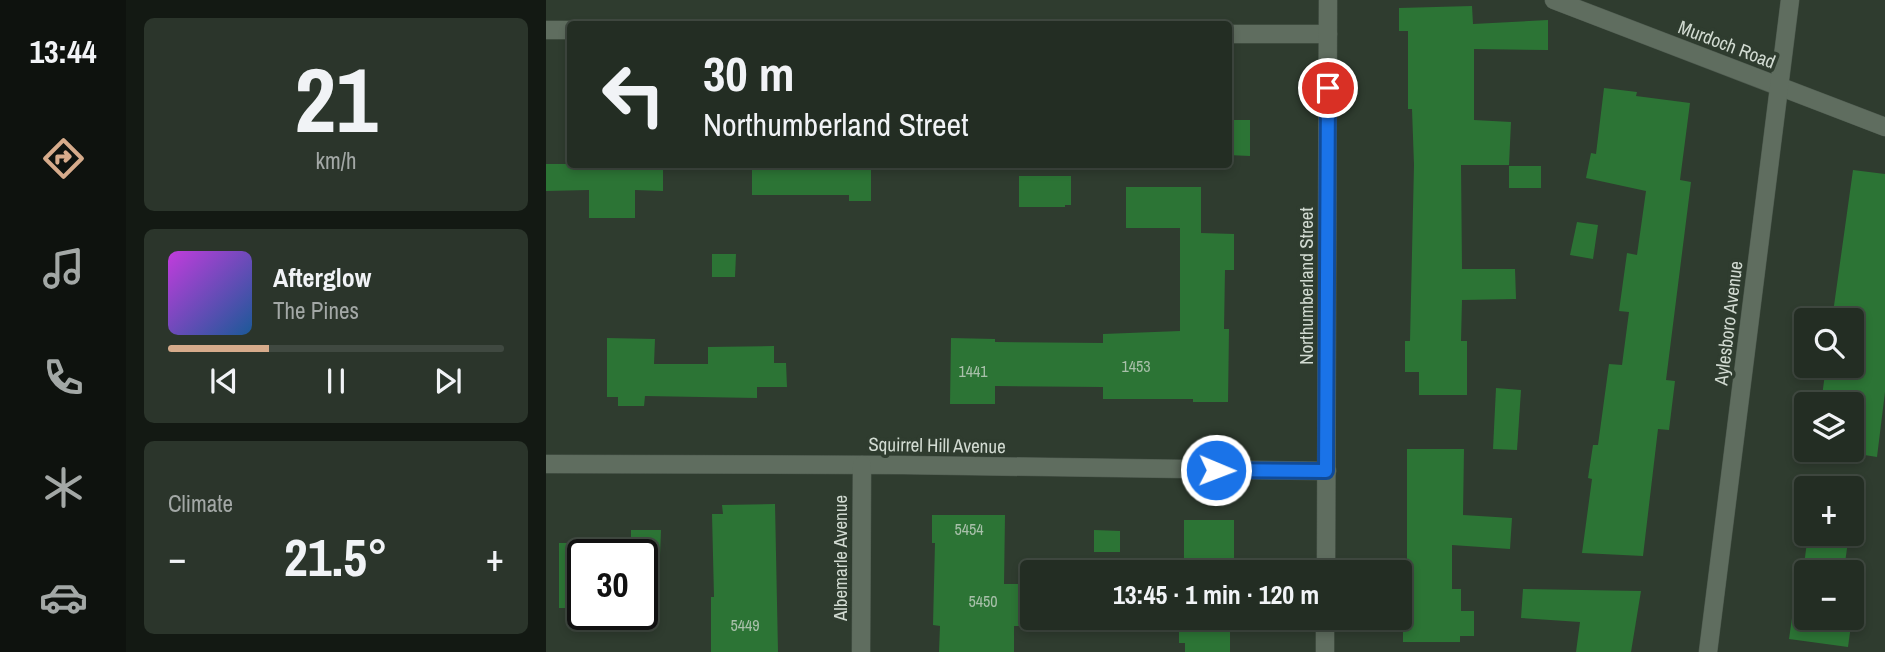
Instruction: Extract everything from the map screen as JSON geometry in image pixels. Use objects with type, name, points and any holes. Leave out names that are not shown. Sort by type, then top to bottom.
[{"type":"street","name":"Northumberland Street","points":[[1326,560],[1328,0]]},
{"type":"street","name":"Murdoch Road","points":[[1554,0],[1885,127]]},
{"type":"street","name":"Aylesboro Avenue","points":[[1708,652],[1790,0]]},
{"type":"street","points":[[546,30],[567,30]]},
{"type":"street","points":[[1232,34],[1328,34]]},
{"type":"street","name":"Squirrel Hill Avenue","points":[[546,464],[1326,471]]},
{"type":"street","name":"Albemarle Avenue","points":[[861,652],[862,465]]},
{"type":"street","points":[[1325,630],[1325,652]]},
{"type":"building","points":[[1472,6],[1473,24],[1548,20],[1548,50],[1474,49],[1474,120],[1511,122],[1509,165],[1461,165],[1462,269],[1515,269],[1516,299],[1462,300],[1461,341],[1467,341],[1467,395],[1419,395],[1419,372],[1405,372],[1405,341],[1410,341],[1414,165],[1412,109],[1408,109],[1408,31],[1399,31],[1399,8]]},
{"type":"building","points":[[1604,88],[1637,92],[1636,96],[1690,103],[1680,180],[1691,182],[1666,380],[1675,381],[1669,430],[1658,429],[1643,556],[1582,553],[1592,479],[1588,478],[1593,445],[1598,445],[1609,364],[1622,365],[1629,312],[1619,311],[1627,253],[1637,255],[1646,191],[1586,178],[1591,153],[1596,154]]},
{"type":"building","points":[[1232,120],[1250,120],[1250,156],[1232,155]]},
{"type":"building","points":[[546,164],[567,164],[567,168],[663,168],[663,191],[635,190],[635,218],[589,218],[589,190],[546,191]]},
{"type":"building","points":[[1509,166],[1541,166],[1541,188],[1509,188]]},
{"type":"building","points":[[752,168],[871,168],[871,201],[849,201],[849,195],[752,195]]},
{"type":"building","points":[[1853,170],[1885,174],[1885,392],[1877,457],[1864,455],[1864,392],[1823,392],[1824,378],[1864,378],[1864,308],[1834,308]]},
{"type":"building","points":[[1019,176],[1071,176],[1071,205],[1019,207]]},
{"type":"building","points":[[1126,187],[1201,187],[1201,233],[1234,234],[1234,270],[1225,270],[1224,329],[1229,329],[1228,402],[1193,402],[1193,399],[1103,399],[1103,387],[995,386],[995,404],[950,404],[951,338],[995,339],[995,342],[1103,343],[1103,334],[1180,331],[1180,228],[1126,228]]},
{"type":"building","points":[[1577,222],[1598,225],[1593,259],[1570,255]]},
{"type":"building","points":[[712,254],[736,254],[735,277],[712,277]]},
{"type":"building","points":[[607,338],[655,339],[654,364],[708,364],[708,347],[774,346],[774,363],[786,363],[787,387],[757,387],[757,398],[645,396],[644,406],[618,406],[618,397],[607,397]]},
{"type":"building","points":[[1496,388],[1521,390],[1517,450],[1493,449]]},
{"type":"building","points":[[1407,449],[1464,449],[1463,515],[1512,518],[1510,549],[1452,545],[1452,589],[1461,589],[1461,611],[1474,611],[1474,636],[1460,636],[1460,642],[1403,642],[1403,630],[1412,630],[1412,560],[1407,560]]},
{"type":"building","points":[[775,504],[778,652],[711,652],[711,597],[714,597],[712,514],[723,514],[722,505]]},
{"type":"building","points":[[932,515],[1005,515],[1004,584],[1020,584],[1020,626],[1014,626],[1014,652],[939,652],[940,626],[933,625],[935,543],[932,543]]},
{"type":"building","points":[[1184,520],[1234,520],[1234,560],[1184,560]]},
{"type":"building","points":[[631,530],[661,530],[660,555],[658,539],[631,539]]},
{"type":"building","points":[[1094,530],[1120,531],[1120,552],[1094,552]]},
{"type":"building","points":[[559,543],[567,543],[567,608],[559,608]]},
{"type":"building","points":[[1806,546],[1847,546],[1845,560],[1805,560]]},
{"type":"building","points":[[1523,589],[1641,591],[1631,652],[1576,652],[1580,622],[1521,618]]},
{"type":"building","points":[[1792,618],[1794,630],[1850,630],[1848,647],[1789,639]]},
{"type":"building","points":[[1179,630],[1230,630],[1230,652],[1185,652],[1185,643],[1179,643]]},
{"type":"route","points":[[1216,470],[1326,471],[1328,88]]}]
